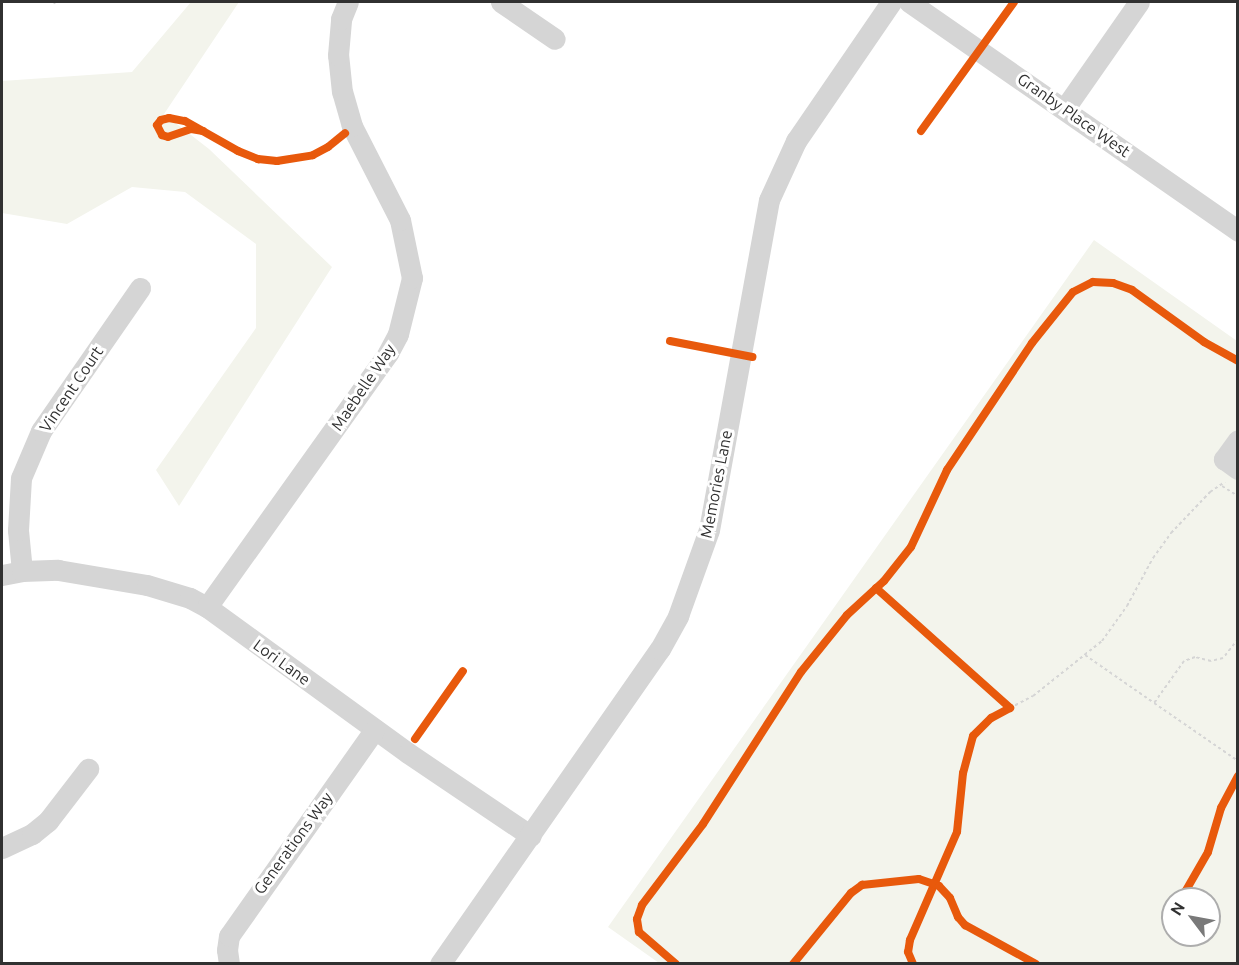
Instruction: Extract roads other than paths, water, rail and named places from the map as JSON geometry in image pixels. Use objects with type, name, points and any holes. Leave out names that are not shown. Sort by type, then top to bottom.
[{"type":"street","name":"Maebelle Way","points":[[207,607],[388,353],[398,334],[412,278],[400,220],[352,126],[342,92],[339,46],[341,19],[348,2]]},
{"type":"street","points":[[501,2],[555,39]]},
{"type":"street","name":"Memories Lane","points":[[440,963],[660,649],[678,616],[709,530],[769,200],[796,141],[891,2]]},
{"type":"street","name":"Granby Place West","points":[[909,2],[1065,108],[1238,231]]},
{"type":"street","points":[[1065,108],[1139,2]]},
{"type":"street","name":"Vincent Court","points":[[12,573],[18,530],[21,478],[41,431],[140,288]]},
{"type":"street","points":[[1237,468],[1224,459],[1238,440]]},
{"type":"street","name":"Lori Lane","points":[[12,573],[58,570],[147,585],[168,589],[207,607],[375,729],[531,836]]},
{"type":"street","name":"Generations Way","points":[[230,963],[227,950],[229,936],[375,729]]},
{"type":"street","points":[[2,848],[32,834],[48,821],[88,769]]}]
